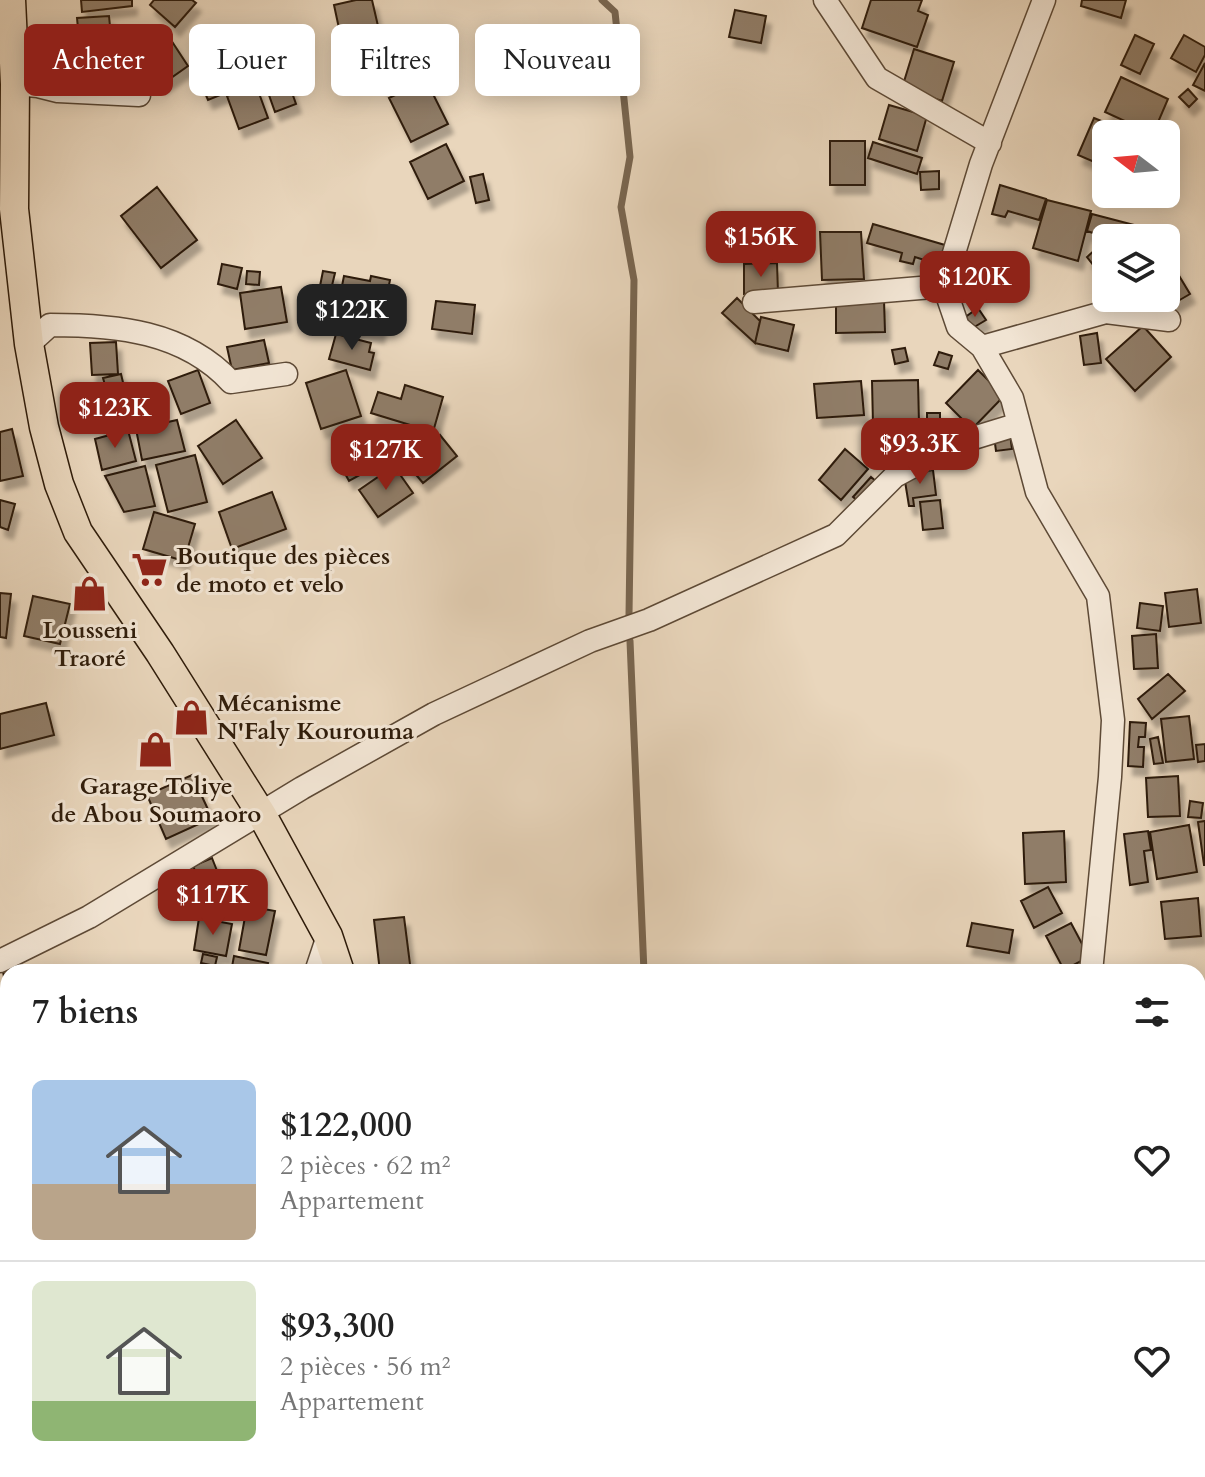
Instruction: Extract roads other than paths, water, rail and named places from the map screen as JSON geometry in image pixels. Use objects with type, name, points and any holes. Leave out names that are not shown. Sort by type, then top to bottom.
[{"type":"main road","points":[[11,0],[15,84],[7,206],[29,344],[59,484],[78,532],[160,653],[262,815],[328,936],[337,964]]},
{"type":"street","points":[[825,0],[877,78],[990,143]]},
{"type":"street","points":[[1044,0],[981,164],[944,286],[958,327],[982,347],[1012,398],[1037,492],[1098,596],[1113,720],[1092,964]]},
{"type":"street","points":[[15,84],[24,85]]},
{"type":"street","points":[[754,302],[944,286]]},
{"type":"street","points":[[982,347],[1106,312],[1169,320]]},
{"type":"street","points":[[29,344],[50,325],[99,325],[142,331],[194,351],[217,367],[231,382],[286,374]]},
{"type":"street","points":[[0,961],[89,917],[302,788],[434,714],[590,641],[649,620],[836,535],[895,476],[954,444],[1019,424]]},
{"type":"street","points":[[319,964],[328,936]]},
{"type":"waterway","points":[[602,0],[615,12],[630,157],[621,207],[634,280],[629,615]]},
{"type":"waterway","points":[[630,641],[644,964]]},
{"type":"place","name":"Boutique des pièces de moto et velo","points":[[150,570]]},
{"type":"place","name":"Lousseni Traoré","points":[[90,593]]},
{"type":"place","name":"Mécanisme N'Faly Kourouma","points":[[191,717]]},
{"type":"place","name":"Garage Toliye de Abou Soumaoro","points":[[156,749]]}]
